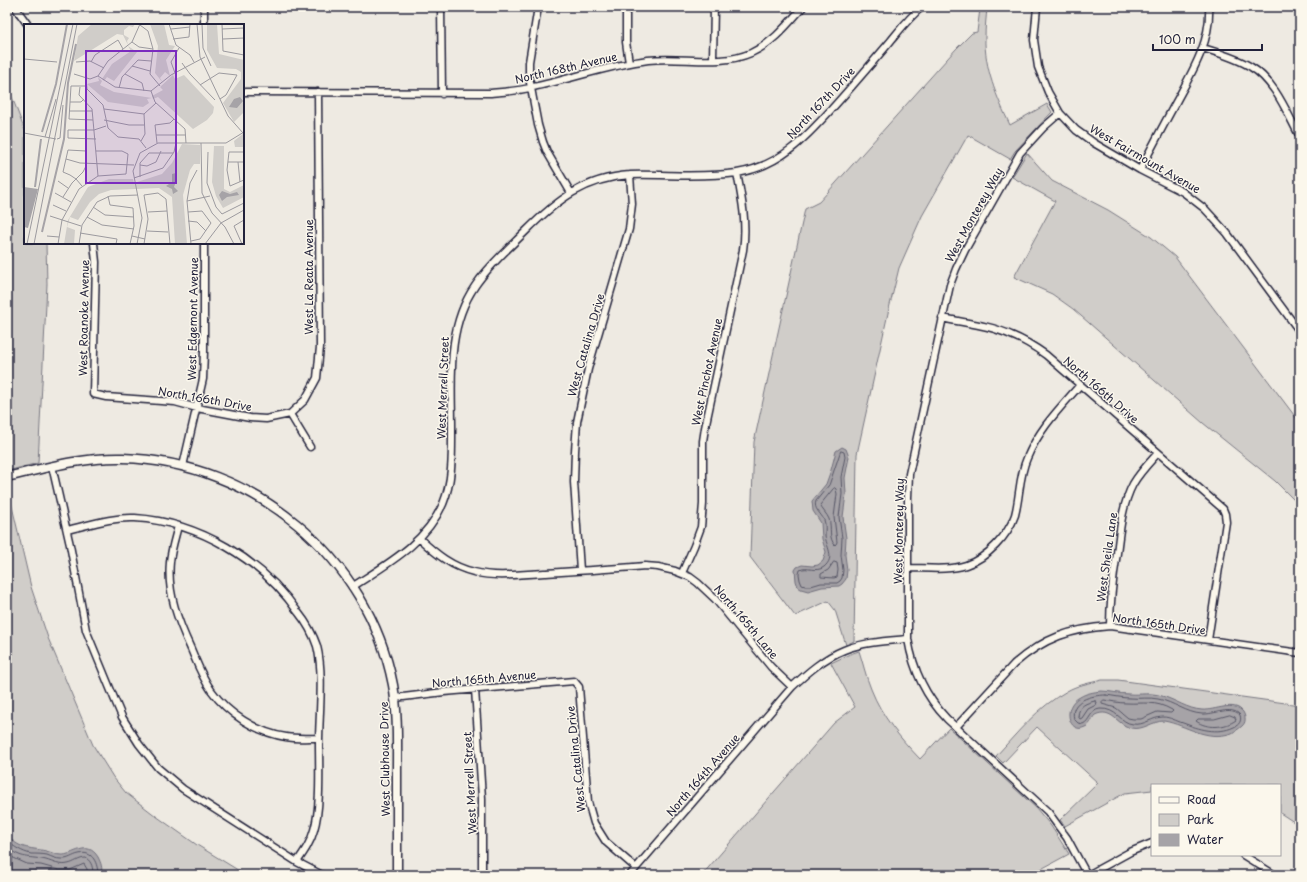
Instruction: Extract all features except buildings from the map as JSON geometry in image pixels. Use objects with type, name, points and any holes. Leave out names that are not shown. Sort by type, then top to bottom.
[{"type":"street","points":[[15,7],[27,24]]},
{"type":"street","points":[[204,7],[204,24]]},
{"type":"street","points":[[441,7],[442,94]]},
{"type":"street","points":[[538,7],[529,62],[531,88],[538,126],[543,142],[547,152],[571,193]]},
{"type":"street","points":[[626,7],[626,49],[629,63]]},
{"type":"street","points":[[713,59],[714,7]]},
{"type":"street","name":"North 168th Avenue","points":[[244,92],[490,94],[531,88],[629,63],[661,59],[726,59],[743,56],[763,47],[775,38],[803,7]]},
{"type":"street","name":"North 167th Drive","points":[[571,193],[597,181],[614,176],[737,173],[772,162],[788,152],[806,136],[860,78],[922,7]]},
{"type":"street","name":"West Fairmount Avenue","points":[[1037,7],[1034,40],[1038,67],[1048,92],[1060,113],[1076,130],[1094,144],[1183,192],[1206,209],[1227,233],[1300,332]]},
{"type":"street","points":[[1140,170],[1203,48],[1208,31],[1209,7]]},
{"type":"street","points":[[1203,48],[1239,60],[1261,74],[1270,84],[1300,137]]},
{"type":"street","name":"West La Reata Avenue","points":[[290,414],[305,400],[316,378],[320,347],[318,92]]},
{"type":"street","name":"West Monterey Way","points":[[1060,113],[1023,149],[956,269],[950,285],[909,474],[908,639],[914,664],[922,684],[940,711],[1048,812],[1067,838],[1087,875]]},
{"type":"street","name":"West Pinchot Avenue","points":[[682,573],[701,527],[703,504],[703,441],[745,237],[744,211],[737,173]]},
{"type":"street","name":"West Catalina Drive","points":[[580,570],[574,482],[574,452],[577,422],[588,370],[630,229],[632,204],[630,175]]},
{"type":"street","name":"West Merrell Street","points":[[352,587],[405,552],[420,539],[432,524],[443,504],[451,475],[452,356],[454,334],[469,294],[486,271],[542,215],[571,193]]},
{"type":"street","name":"West Roanoke Avenue","points":[[93,394],[96,262],[94,244]]},
{"type":"street","name":"West Edgemont Avenue","points":[[183,466],[203,379],[204,244]]},
{"type":"street","name":"North 166th Drive","points":[[942,318],[990,328],[1010,334],[1046,355],[1223,509],[1226,522],[1208,640]]},
{"type":"street","points":[[908,568],[948,568],[966,565],[995,547],[1007,532],[1015,515],[1026,460],[1033,445],[1043,428],[1080,385]]},
{"type":"street","name":"North 166th Drive","points":[[93,394],[106,397],[175,402],[197,408],[250,418],[266,419],[290,414]]},
{"type":"street","points":[[290,414],[310,447]]},
{"type":"street","name":"West Sheila Lane","points":[[1110,626],[1111,593],[1120,526],[1125,504],[1136,480],[1158,453]]},
{"type":"street","name":"West Clubhouse Drive","points":[[7,477],[82,460],[121,458],[158,461],[183,466],[238,486],[256,496],[302,528],[326,552],[352,587],[365,608],[381,644],[393,684],[397,732],[397,875]]},
{"type":"street","points":[[52,466],[67,530],[86,630],[122,717],[139,744],[158,768],[182,789],[297,862],[322,875]]},
{"type":"street","points":[[67,530],[122,518],[146,519],[178,526],[202,534],[219,542],[251,563],[266,575],[281,590],[304,620],[313,636],[320,662],[318,803],[314,830],[311,839],[297,862]]},
{"type":"street","points":[[178,526],[170,560],[170,588],[173,603],[189,646],[210,689],[228,709],[240,718],[264,731],[287,737],[319,738]]},
{"type":"street","name":"North 165th Lane","points":[[420,539],[437,554],[453,565],[479,573],[497,575],[644,566],[667,568],[682,573],[705,589],[771,667],[792,687]]},
{"type":"street","name":"North 165th Drive","points":[[956,727],[1014,664],[1031,650],[1046,641],[1065,633],[1089,628],[1110,626],[1300,653]]},
{"type":"street","points":[[792,687],[827,658],[843,650],[870,643],[908,639]]},
{"type":"street","name":"West Catalina Drive","points":[[574,681],[580,686],[588,802],[594,824],[606,842],[636,868]]},
{"type":"street","name":"North 165th Avenue","points":[[395,698],[475,689],[574,681]]},
{"type":"street","name":"North 164th Avenue","points":[[630,875],[792,687]]},
{"type":"street","name":"West Merrell Street","points":[[475,689],[482,798],[482,875]]},
{"type":"street","points":[[1087,875],[1130,852],[1151,844]]},
{"type":"street","points":[[1245,856],[1275,875]]},
{"type":"green space","points":[[980,9],[987,9],[985,49],[989,71],[1000,104],[1010,125],[1047,104],[1052,112],[1015,151],[1010,159],[968,135],[922,216],[899,268],[857,454],[854,641],[846,645],[835,610],[828,601],[795,616],[750,557],[754,442],[805,209],[819,202],[956,49],[972,33],[977,32]]},
{"type":"green space","points":[[7,84],[24,128],[24,244],[46,244],[47,284],[38,463],[7,471]]},
{"type":"green space","points":[[1027,153],[1052,181],[1108,210],[1151,237],[1175,257],[1300,423],[1300,489],[1295,501],[1275,481],[1203,423],[1073,309],[1052,294],[1014,277],[1055,201],[1012,177]]},
{"type":"green space","points":[[7,485],[31,587],[48,638],[93,745],[113,777],[126,793],[197,845],[246,875],[7,875]]},
{"type":"green space","points":[[859,651],[869,684],[880,709],[905,743],[920,759],[949,728],[1036,808],[1051,826],[1069,854],[1030,875],[702,875],[834,723],[855,707],[831,663]]},
{"type":"green space","points":[[1102,680],[1118,680],[1300,705],[1300,826],[1281,814],[1281,784],[1151,784],[1151,790],[1125,793],[1065,826],[1060,820],[1098,783],[1037,727],[1003,763],[996,756],[1020,729],[1038,712],[1057,697],[1075,687]]},
{"type":"water","points":[[842,447],[846,449],[849,457],[845,478],[846,494],[843,517],[846,538],[846,579],[839,586],[822,587],[808,591],[798,587],[795,570],[797,567],[802,565],[818,565],[823,561],[826,552],[822,539],[821,523],[813,511],[812,501],[826,484],[836,451]]},
{"type":"water","points":[[1101,691],[1125,694],[1158,695],[1191,708],[1202,710],[1230,706],[1235,707],[1243,712],[1245,722],[1241,727],[1232,733],[1214,735],[1197,732],[1164,721],[1135,729],[1122,724],[1114,717],[1106,713],[1101,713],[1095,715],[1087,726],[1079,728],[1075,727],[1069,718],[1069,713],[1074,701],[1090,693]]},
{"type":"water","points":[[7,834],[16,843],[24,847],[59,855],[66,855],[80,850],[89,849],[94,852],[101,863],[101,875],[7,875]]}]
